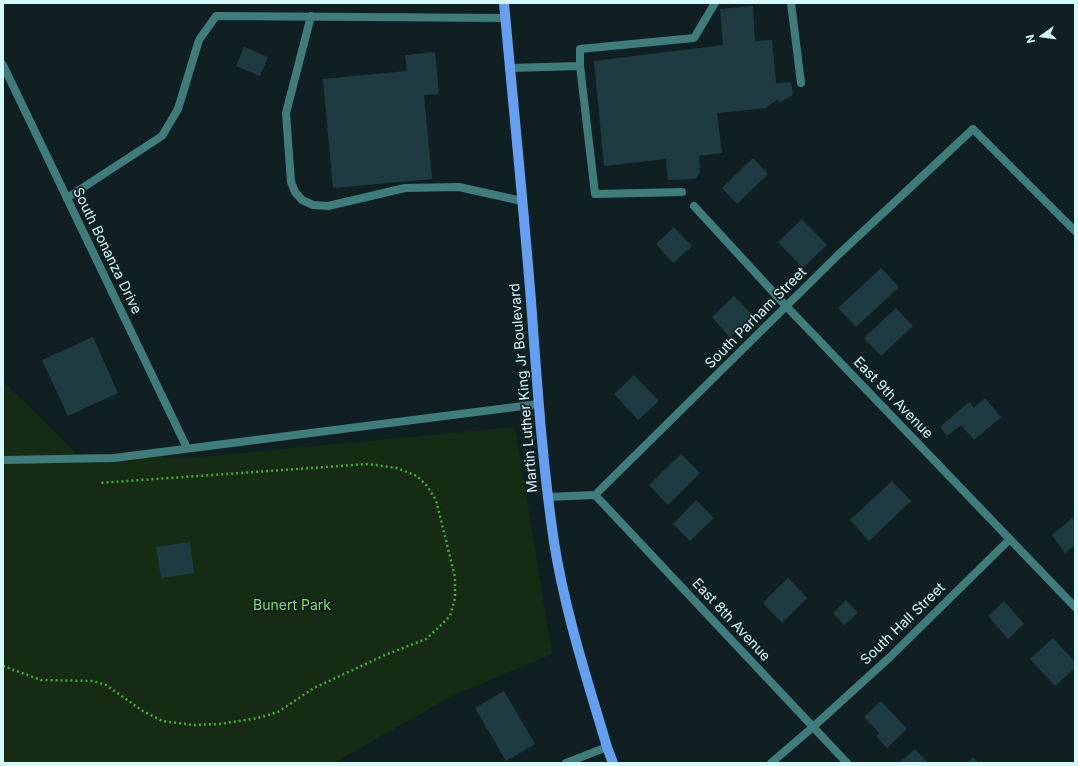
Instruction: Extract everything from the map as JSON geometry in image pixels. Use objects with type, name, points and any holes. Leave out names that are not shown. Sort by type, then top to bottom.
[{"type":"main road","name":"Martin Luther King Jr Boulevard","points":[[504,3],[539,404],[554,543],[566,604],[576,642],[613,763]]},
{"type":"street","points":[[682,192],[595,194],[580,66],[580,48],[694,38],[715,3]]},
{"type":"street","points":[[791,3],[801,83]]},
{"type":"street","points":[[67,198],[162,136],[178,109],[199,40],[216,16],[505,18]]},
{"type":"street","points":[[311,16],[286,113],[291,182],[295,192],[302,200],[313,205],[328,206],[405,188],[459,187],[522,200]]},
{"type":"street","name":"South Bonanza Drive","points":[[3,65],[187,448]]},
{"type":"street","points":[[510,68],[580,66]]},
{"type":"street","name":"South Parham Street","points":[[595,495],[838,255],[973,129],[1075,231]]},
{"type":"street","name":"East 9th Avenue","points":[[694,206],[786,306],[1075,607]]},
{"type":"street","points":[[3,460],[114,458],[539,404]]},
{"type":"street","points":[[548,496],[595,495]]},
{"type":"street","name":"East 8th Avenue","points":[[595,495],[847,763]]},
{"type":"street","name":"South Hall Street","points":[[771,763],[890,657],[1010,538]]},
{"type":"street","points":[[566,763],[607,747]]},
{"type":"path","points":[[3,666],[41,680],[93,681],[106,685],[143,711],[162,721],[194,725],[220,724],[258,718],[278,712],[314,688],[385,655],[426,639],[450,616],[455,598],[455,577],[436,500],[427,486],[417,476],[397,468],[368,464],[99,483]]},
{"type":"green space","name":"Bunert Park","points":[[3,381],[77,454],[188,458],[515,427],[552,654],[450,697],[334,763],[3,763]]},
{"type":"building","points":[[753,6],[755,41],[772,40],[776,83],[791,82],[793,95],[779,103],[778,99],[766,108],[717,113],[722,153],[699,156],[700,173],[695,179],[668,180],[666,159],[604,166],[594,61],[723,45],[720,9]]},
{"type":"building","points":[[244,47],[268,57],[260,76],[236,66]]},
{"type":"building","points":[[435,52],[439,94],[424,95],[432,179],[333,188],[323,79],[407,71],[405,55]]},
{"type":"building","points":[[753,158],[768,174],[737,204],[722,188]]},
{"type":"building","points":[[802,219],[827,245],[803,268],[778,242]]},
{"type":"building","points":[[674,227],[692,246],[673,263],[656,244]]},
{"type":"building","points":[[881,268],[899,287],[856,327],[838,308]]},
{"type":"building","points":[[734,296],[753,316],[730,338],[712,317]]},
{"type":"building","points":[[896,308],[913,326],[881,356],[864,338]]},
{"type":"building","points":[[93,337],[118,393],[68,416],[42,360]]},
{"type":"building","points":[[634,375],[659,401],[638,420],[614,394]]},
{"type":"building","points":[[985,398],[1001,417],[974,440],[961,425],[947,436],[940,427],[969,402],[974,408]]},
{"type":"building","points":[[681,454],[700,473],[668,505],[649,485]]},
{"type":"building","points":[[892,481],[911,501],[869,541],[850,520]]},
{"type":"building","points":[[696,500],[714,518],[690,541],[673,524]]},
{"type":"building","points":[[1075,516],[1075,545],[1065,553],[1052,535]]},
{"type":"building","points":[[190,542],[194,573],[161,578],[156,547]]},
{"type":"building","points":[[788,578],[807,598],[782,623],[763,603]]},
{"type":"building","points":[[846,600],[858,613],[844,625],[833,613]]},
{"type":"building","points":[[1004,601],[1024,624],[1008,639],[988,616]]},
{"type":"building","points":[[1053,638],[1075,662],[1075,668],[1055,686],[1030,659]]},
{"type":"building","points":[[504,691],[535,744],[506,761],[475,708]]},
{"type":"building","points":[[881,701],[907,729],[887,748],[876,736],[879,733],[864,717]]},
{"type":"building","points":[[915,749],[928,763],[899,763]]},
{"type":"building","points":[[973,757],[979,763],[967,763]]}]
